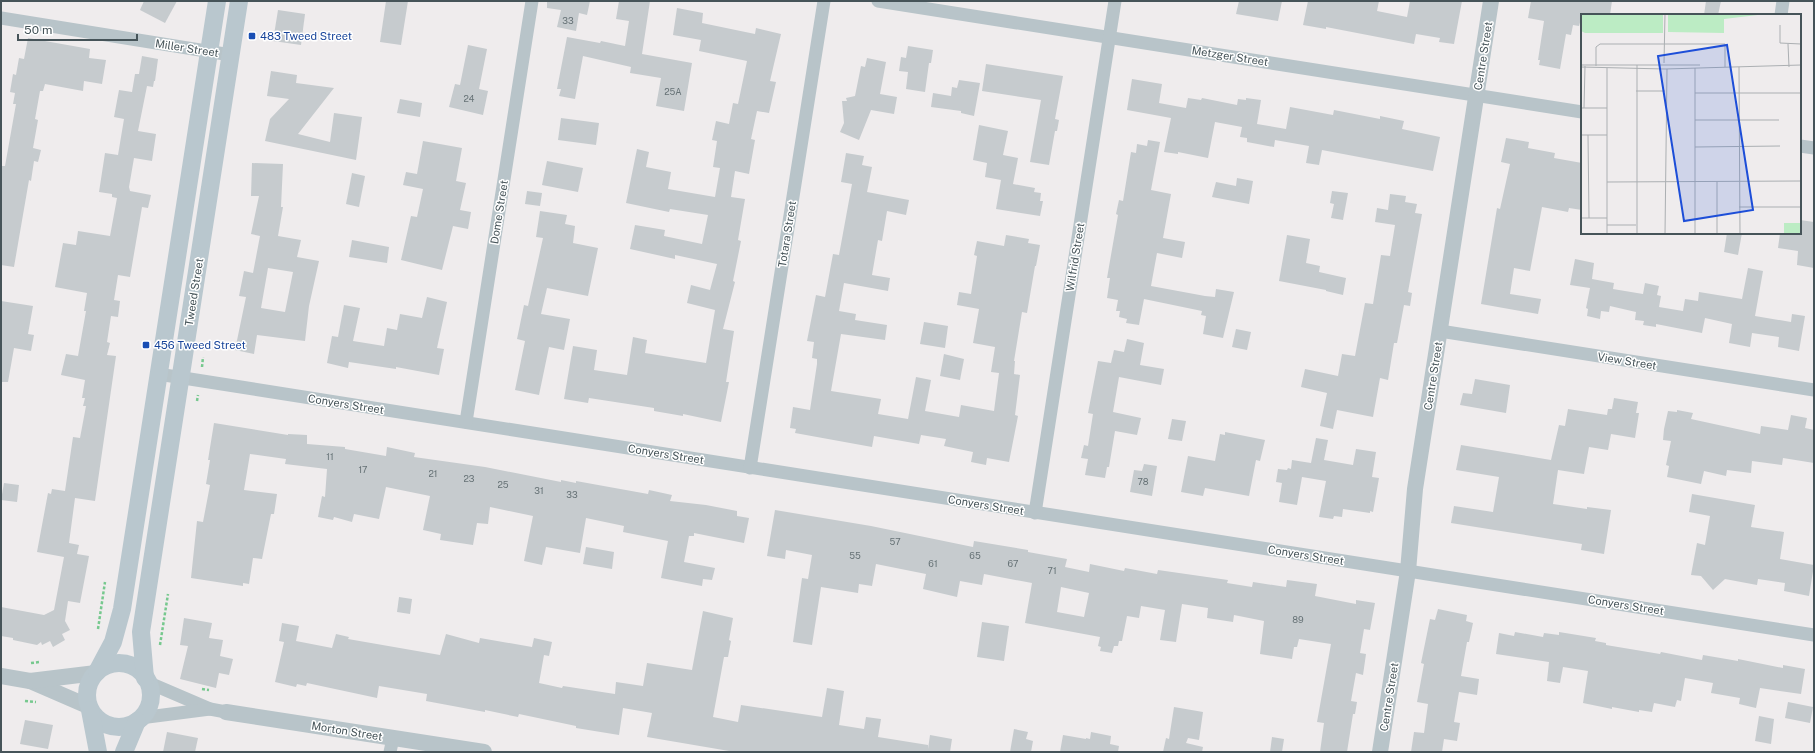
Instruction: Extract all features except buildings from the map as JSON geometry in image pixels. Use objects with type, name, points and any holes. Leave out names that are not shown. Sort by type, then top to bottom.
[{"type":"main road","name":"Tweed Street","points":[[96,673],[111,648],[118,624],[217,1]]},
{"type":"main road","name":"Tweed Street","points":[[146,680],[141,632],[239,1]]},
{"type":"main road","points":[[98,752],[87,696],[88,689],[96,673],[107,666],[124,664],[136,669],[146,680],[150,699],[146,711],[139,719],[124,752]]},
{"type":"main road","points":[[90,709],[99,720],[111,726],[125,726],[139,719]]},
{"type":"street","name":"Dome Street","points":[[466,422],[532,1]]},
{"type":"street","name":"Totara Street","points":[[750,468],[824,1]]},
{"type":"street","name":"Metzger Street","points":[[878,1],[1581,112]]},
{"type":"street","name":"Wilfrid Street","points":[[1035,513],[1115,1]]},
{"type":"street","name":"Centre Street","points":[[1380,752],[1408,571],[1415,489],[1491,1]]},
{"type":"street","points":[[1781,14],[1783,1]]},
{"type":"street","name":"Miller Street","points":[[1,18],[209,52],[231,54]]},
{"type":"street","points":[[1801,146],[1814,148]]},
{"type":"street","name":"View Street","points":[[1440,331],[1814,390]]},
{"type":"street","name":"Conyers Street","points":[[158,374],[1814,635]]},
{"type":"street","points":[[30,681],[96,673]]},
{"type":"street","points":[[1,676],[30,681],[90,709]]},
{"type":"street","name":"Morton Street","points":[[146,680],[210,709],[391,745],[484,752]]},
{"type":"street","name":"Morton Street","points":[[139,719],[210,709]]},
{"type":"path","points":[[202,367],[203,357]]},
{"type":"path","points":[[197,401],[198,395]]},
{"type":"path","points":[[97,635],[105,582]]},
{"type":"path","points":[[104,589],[107,586]]},
{"type":"path","points":[[159,652],[168,594]]},
{"type":"path","points":[[31,663],[43,662]]},
{"type":"path","points":[[198,688],[209,690]]},
{"type":"path","points":[[25,701],[41,702]]},
{"type":"place","name":"483 Tweed Street","points":[[252,36]]},
{"type":"place","name":"456 Tweed Street","points":[[146,345]]}]
